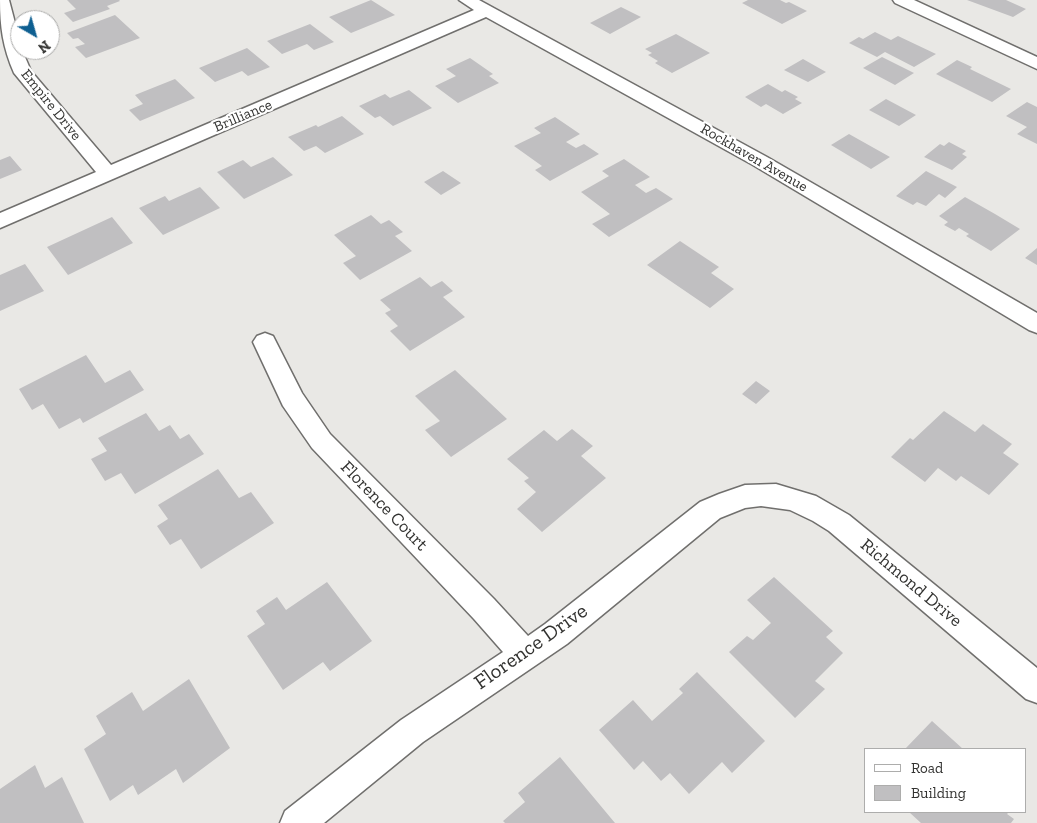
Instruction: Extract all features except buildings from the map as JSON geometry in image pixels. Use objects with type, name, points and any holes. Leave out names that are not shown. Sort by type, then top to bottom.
[{"type":"street","name":"Rockhaven Avenue","points":[[466,0],[675,113],[878,229],[1037,324]]},
{"type":"street","points":[[901,0],[1037,64]]},
{"type":"street","name":"Brilliance","points":[[0,221],[486,11]]},
{"type":"street","name":"Empire Drive","points":[[2,12],[15,56],[23,73],[108,174]]},
{"type":"street","name":"Florence Court","points":[[265,342],[292,399],[306,422],[321,441],[484,609],[524,654]]},
{"type":"street","name":"Florence Drive","points":[[297,823],[412,731],[556,634],[710,510],[728,500],[749,495],[774,494]]},
{"type":"street","name":"Richmond Drive","points":[[774,494],[799,500],[839,523],[1037,688]]}]
